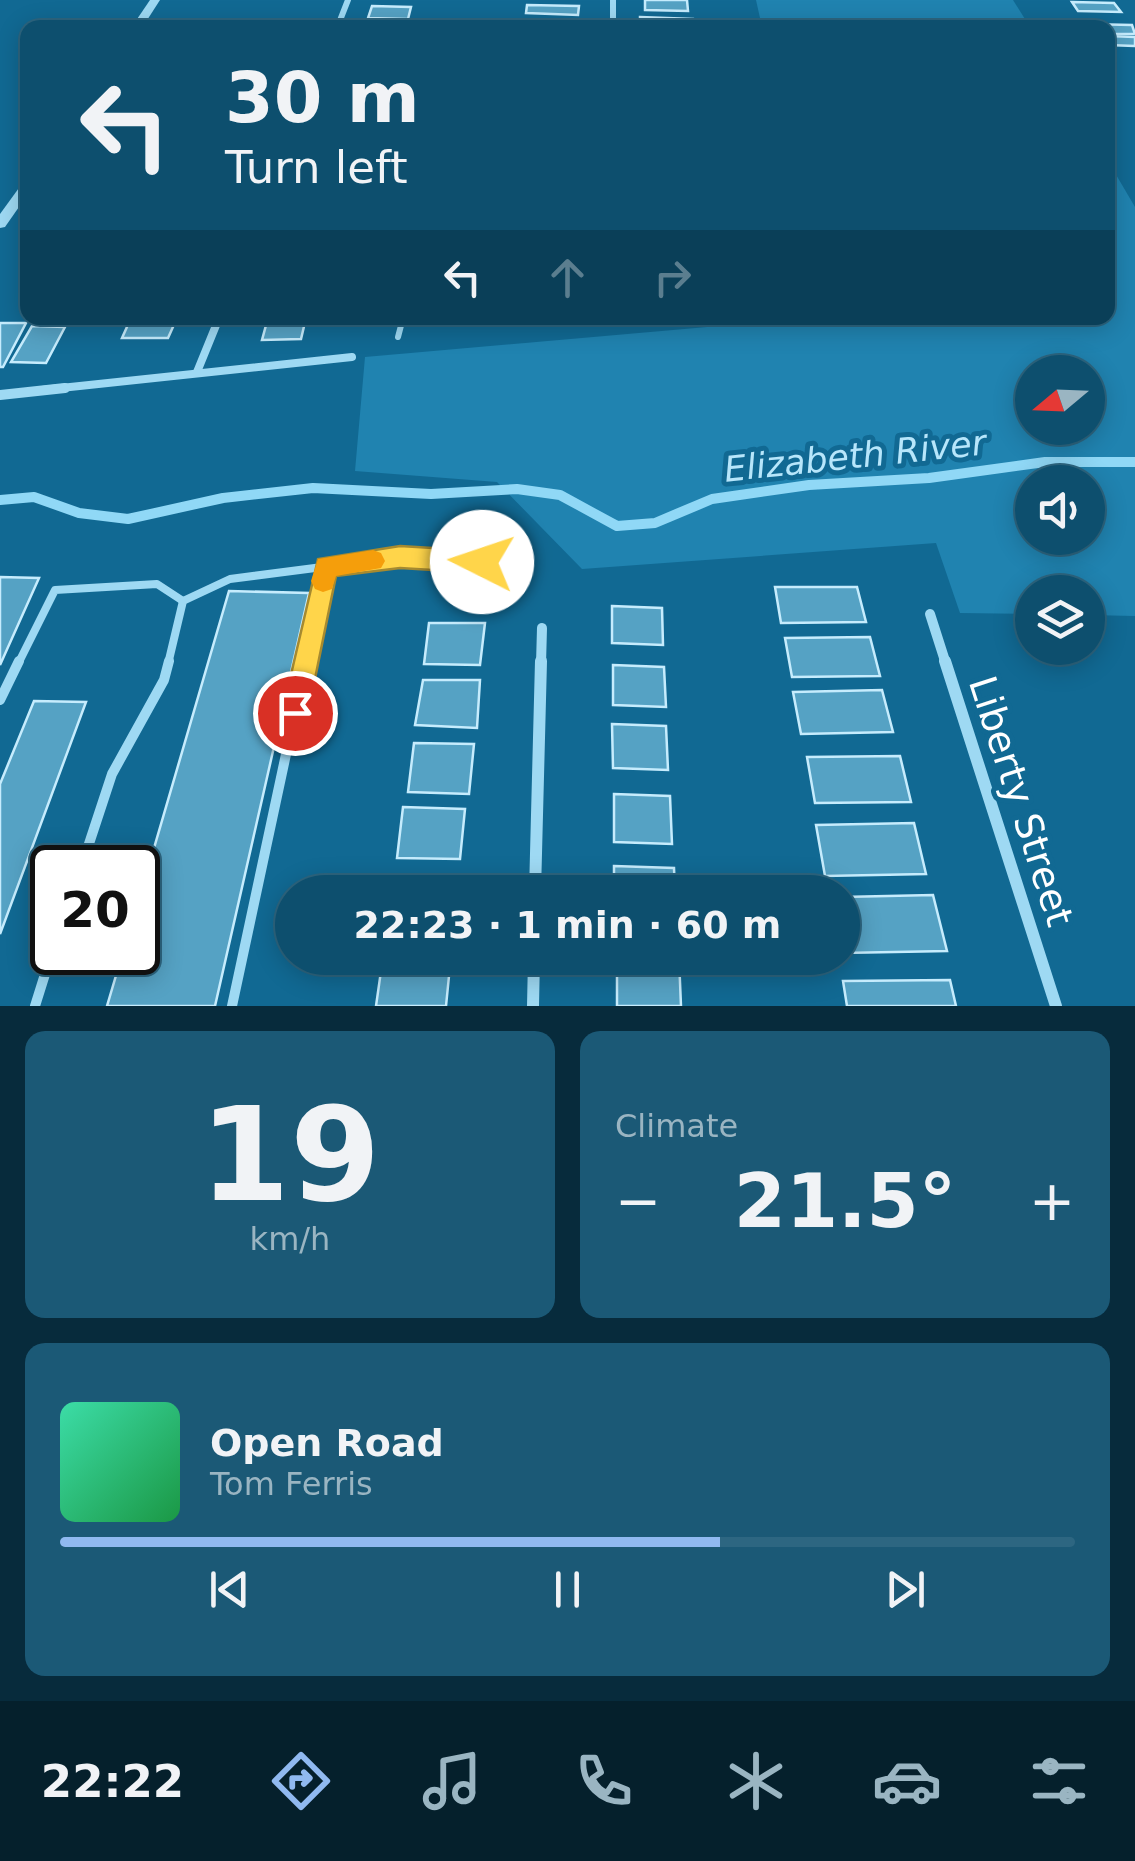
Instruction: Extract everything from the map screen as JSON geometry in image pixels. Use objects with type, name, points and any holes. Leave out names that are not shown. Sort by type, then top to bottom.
[{"type":"street","points":[[0,224],[20,195]]},
{"type":"street","points":[[197,372],[216,325]]},
{"type":"street","points":[[0,395],[352,356]]},
{"type":"street","name":"Liberty Street","points":[[930,614],[1056,1006]]},
{"type":"street","points":[[536,875],[542,628]]},
{"type":"street","points":[[533,1006],[534,975]]},
{"type":"lane","points":[[398,337],[401,325]]},
{"type":"lane","points":[[184,601],[230,580],[400,557],[482,562],[521,556]]},
{"type":"lane","points":[[232,1006],[326,567]]},
{"type":"lane","points":[[0,700],[38,617],[55,590],[157,584],[184,601]]},
{"type":"lane","points":[[89,845],[112,774],[164,680],[184,601]]},
{"type":"lane","points":[[34,1006],[44,975]]},
{"type":"shaded area","points":[[756,0],[1013,0],[1026,20],[760,20]]},
{"type":"shaded area","points":[[1115,173],[1135,207],[1135,616],[1105,615],[1105,575],[1015,575],[1015,614],[960,613],[936,543],[582,569],[497,482],[355,471],[365,357],[729,325],[1115,325]]},
{"type":"building","points":[[645,0],[687,0],[688,11],[645,10]]},
{"type":"building","points":[[1072,2],[1114,3],[1121,12],[1078,11]]},
{"type":"building","points":[[527,5],[579,6],[578,15],[526,13]]},
{"type":"building","points":[[372,6],[411,7],[408,19],[368,18]]},
{"type":"building","points":[[640,17],[693,20],[640,20]]},
{"type":"building","points":[[1115,25],[1132,25],[1135,34],[1115,34]]},
{"type":"building","points":[[1115,36],[1135,37],[1135,46],[1115,45]]},
{"type":"building","points":[[0,323],[25,325],[3,367]]},
{"type":"building","points":[[128,325],[174,325],[168,338],[122,338]]},
{"type":"building","points":[[266,325],[304,325],[301,339],[262,340]]},
{"type":"building","points":[[32,326],[65,327],[46,363],[11,362]]},
{"type":"building","points":[[0,577],[39,578],[0,665]]},
{"type":"building","points":[[775,587],[857,587],[866,622],[781,623]]},
{"type":"building","points":[[229,591],[309,593],[215,1006],[107,1006],[116,975],[160,975],[160,845],[155,845]]},
{"type":"building","points":[[612,606],[662,608],[663,645],[612,643]]},
{"type":"building","points":[[429,623],[485,623],[480,665],[424,664]]},
{"type":"building","points":[[870,637],[880,676],[792,677],[785,638]]},
{"type":"building","points":[[613,665],[664,667],[666,707],[613,705]]},
{"type":"building","points":[[423,680],[480,680],[477,728],[415,725]]},
{"type":"building","points":[[882,690],[893,732],[801,734],[793,692]]},
{"type":"building","points":[[34,701],[86,702],[0,934],[0,784]]},
{"type":"building","points":[[612,724],[666,726],[668,770],[613,768]]},
{"type":"building","points":[[414,743],[474,744],[469,794],[408,792]]},
{"type":"building","points":[[900,756],[911,802],[815,803],[807,757]]},
{"type":"building","points":[[614,794],[670,796],[672,844],[614,842]]},
{"type":"building","points":[[403,807],[465,809],[460,859],[397,858]]},
{"type":"building","points":[[914,823],[926,874],[825,875],[816,825]]},
{"type":"building","points":[[614,866],[674,868],[674,875],[614,875]]},
{"type":"building","points":[[933,895],[947,951],[860,953],[860,897]]},
{"type":"building","points":[[380,975],[449,975],[446,1006],[376,1006]]},
{"type":"building","points":[[617,975],[680,975],[681,1006],[617,1006]]},
{"type":"building","points":[[950,980],[956,1006],[847,1006],[843,981]]},
{"type":"waterway","name":"Elizabeth River","points":[[0,500],[34,497],[79,513],[128,519],[223,498],[313,488],[431,494],[517,489],[560,495],[617,526],[655,523],[712,499],[809,485],[929,478],[1045,462],[1135,462]]},
{"type":"slow traffic","points":[[323,581],[326,567],[373,561]]},
{"type":"route","points":[[295,713],[326,567],[400,557],[482,562]]}]
